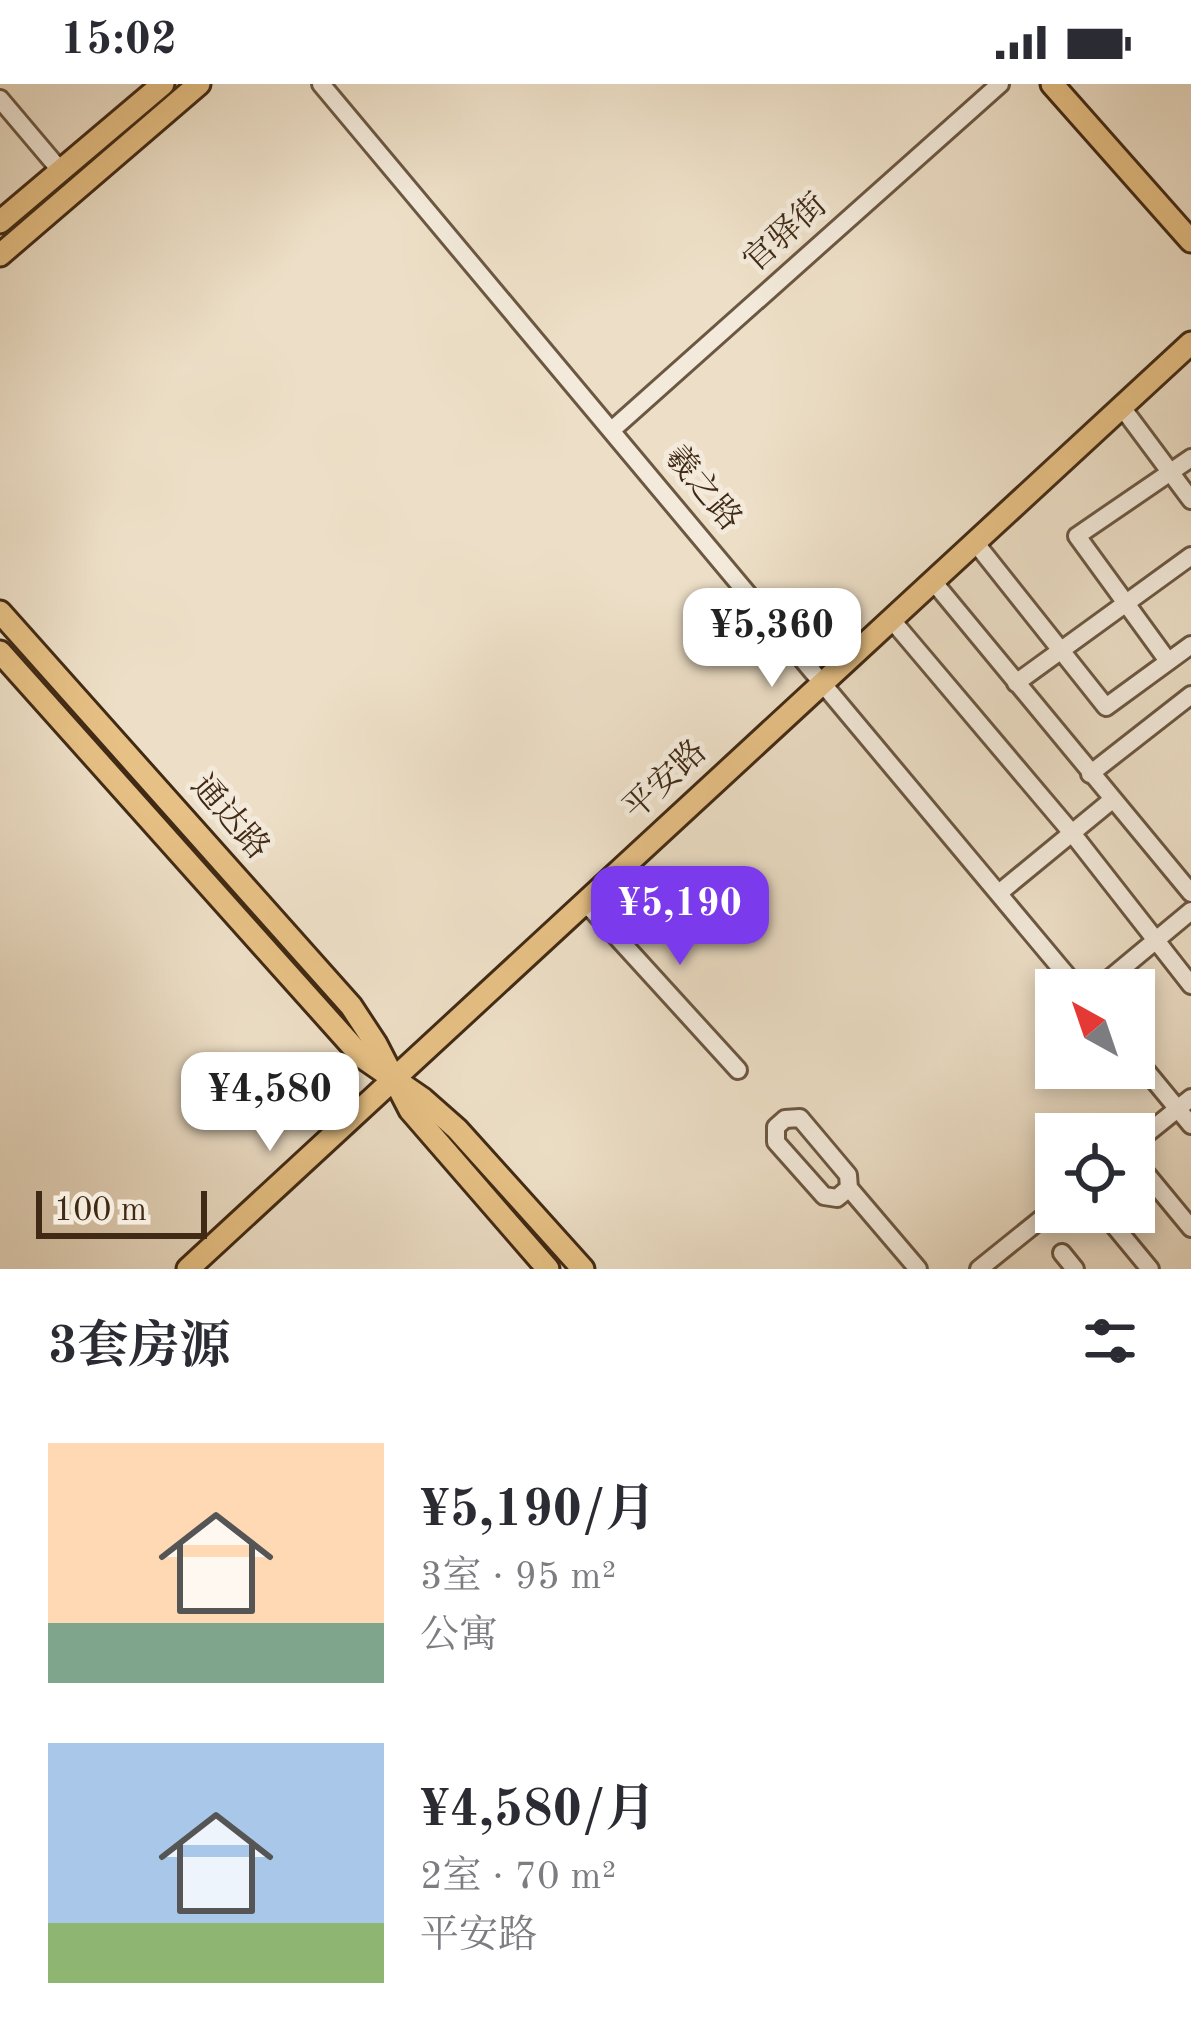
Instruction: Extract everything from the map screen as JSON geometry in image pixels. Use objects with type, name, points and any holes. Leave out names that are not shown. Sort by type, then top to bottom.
[{"type":"main road","points":[[0,222],[164,84]]},
{"type":"main road","points":[[0,256],[199,84]]},
{"type":"main road","points":[[1052,84],[1191,241]]},
{"type":"main road","name":"平安路","points":[[188,1269],[1191,343]]},
{"type":"main road","name":"通达路","points":[[0,612],[351,1006],[410,1110],[548,1269]]},
{"type":"main road","name":"通达路","points":[[0,652],[362,1057],[423,1099],[457,1130],[583,1269]]},
{"type":"street","name":"羲之路","points":[[321,84],[1062,969]]},
{"type":"street","name":"官驿街","points":[[613,430],[1000,84]]},
{"type":"street","points":[[0,99],[60,170]]},
{"type":"street","points":[[1121,406],[1191,500]]},
{"type":"street","points":[[1168,662],[1077,536],[1191,458]]},
{"type":"street","points":[[974,542],[1106,707],[1191,645]]},
{"type":"street","points":[[1016,683],[1191,556]]},
{"type":"street","points":[[932,580],[1191,893]]},
{"type":"street","points":[[891,619],[1072,833],[1191,985]]},
{"type":"street","points":[[1090,774],[1191,695]]},
{"type":"street","points":[[999,893],[1112,800]]},
{"type":"street","points":[[584,902],[738,1070]]},
{"type":"street","points":[[1122,969],[1191,911]]},
{"type":"street","points":[[1155,1076],[1184,1103],[1191,1125]]},
{"type":"street","points":[[1155,1127],[1184,1103]]},
{"type":"street","points":[[849,1188],[837,1198],[824,1196],[776,1142],[776,1127],[785,1119],[800,1118],[848,1175],[849,1188],[918,1269]]},
{"type":"street","points":[[1155,1184],[1191,1228]]},
{"type":"street","points":[[980,1269],[1035,1224]]},
{"type":"street","points":[[1120,1233],[1150,1269]]},
{"type":"street","points":[[1062,1253],[1076,1269]]}]
